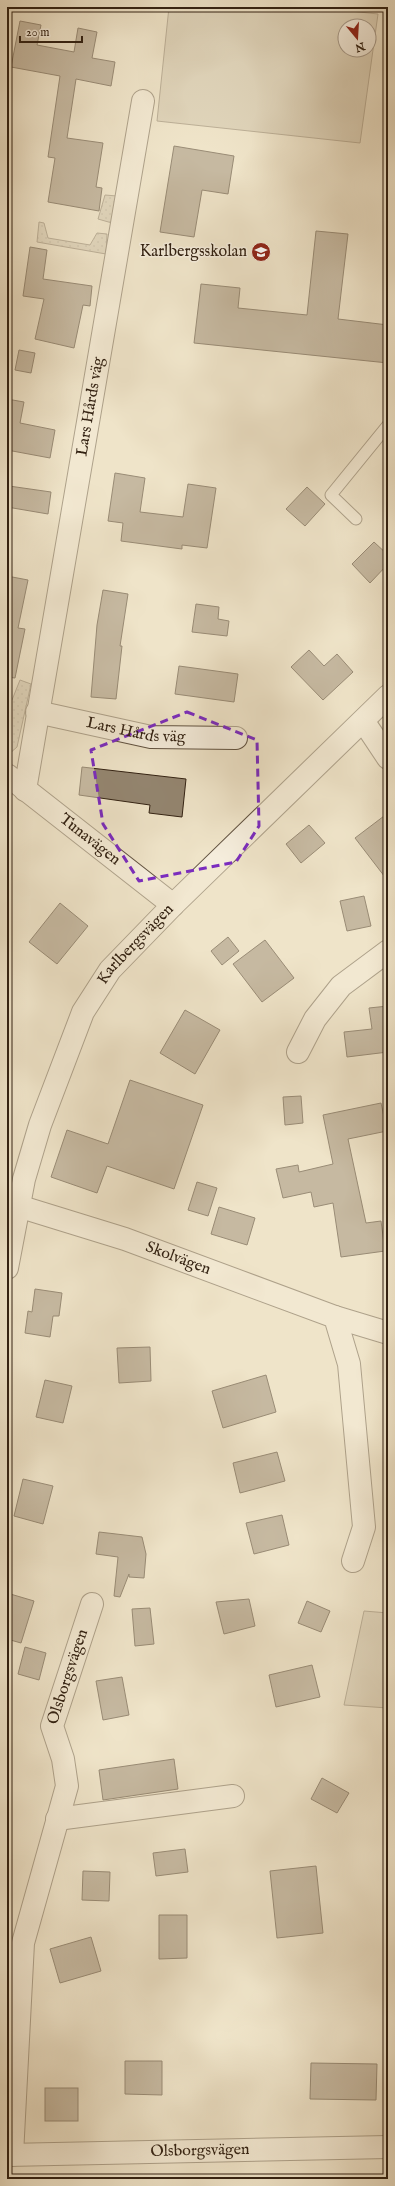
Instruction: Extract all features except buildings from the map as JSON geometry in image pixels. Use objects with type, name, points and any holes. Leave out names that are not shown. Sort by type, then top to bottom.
[{"type":"street","name":"Lars Hårds väg","points":[[25,790],[37,712],[143,101]]},
{"type":"street","name":"Karlbergsvägen","points":[[7,1268],[13,1201],[83,1012],[110,970],[174,905],[364,722],[388,696]]},
{"type":"street","name":"Lars Hårds väg","points":[[37,712],[151,737],[236,738]]},
{"type":"street","points":[[364,722],[388,758]]},
{"type":"street","name":"Tunavägen","points":[[7,775],[174,905]]},
{"type":"street","points":[[298,1052],[315,1020],[341,986],[388,951]]},
{"type":"street","name":"Skolvägen","points":[[13,1201],[125,1239],[335,1317],[388,1333]]},
{"type":"street","points":[[335,1317],[349,1364],[364,1526],[353,1561]]},
{"type":"street","name":"Olsborgsvägen","points":[[92,1604],[52,1726],[63,1759],[67,1786],[23,1943],[9,2155],[388,2147]]},
{"type":"street","points":[[57,1819],[233,1796]]},
{"type":"lane","points":[[356,519],[331,495],[388,425]]},
{"type":"highlighted area","points":[[187,712],[257,740],[259,826],[236,862],[139,881],[103,824],[91,750]]},
{"type":"shaded area","points":[[169,7],[313,7],[378,14],[377,21],[377,18],[337,18],[337,58],[372,58],[360,143],[157,121]]},
{"type":"shaded area","points":[[105,195],[117,196],[112,223],[98,219]]},
{"type":"shaded area","points":[[39,222],[44,223],[48,238],[90,245],[97,233],[107,234],[106,254],[37,242]]},
{"type":"shaded area","points":[[20,680],[31,684],[17,747],[8,755],[7,699],[12,700]]},
{"type":"shaded area","points":[[364,1611],[388,1613],[388,1708],[344,1705]]},
{"type":"place","name":"Karlbergsskolan","points":[[261,252]]}]
